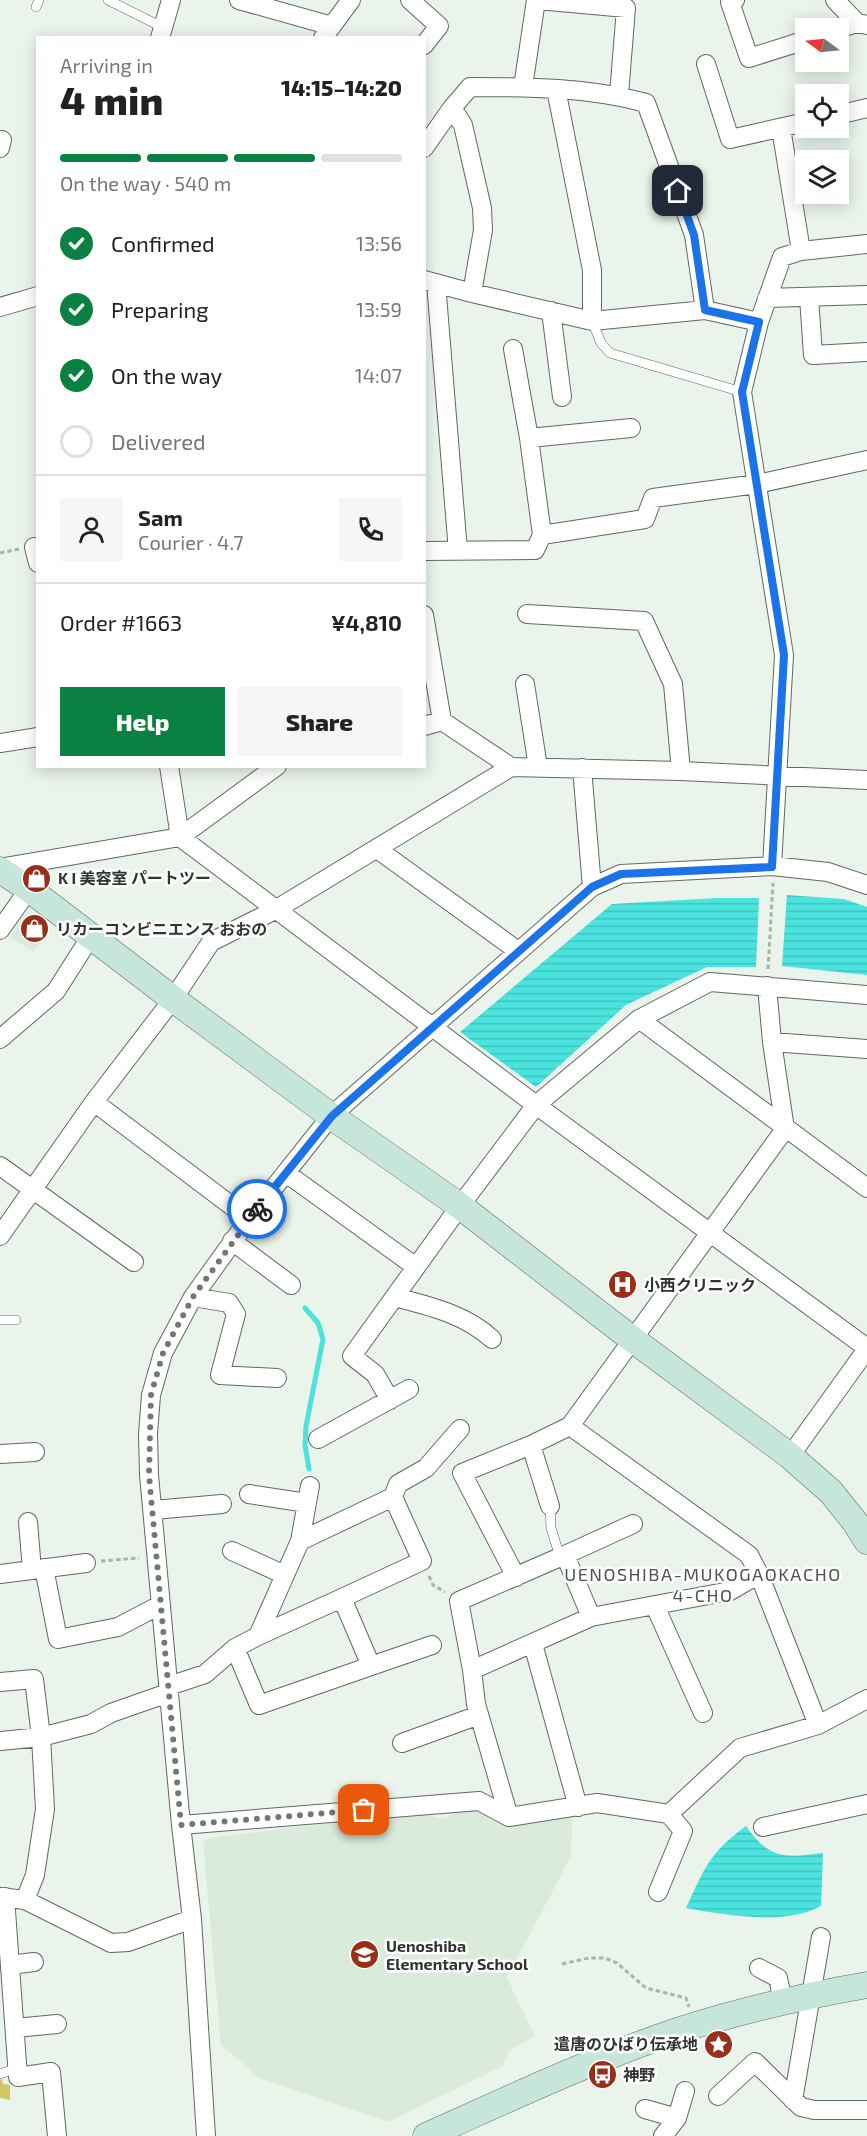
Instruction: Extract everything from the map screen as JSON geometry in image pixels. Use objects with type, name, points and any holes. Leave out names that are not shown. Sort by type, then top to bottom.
[{"type":"street","points":[[162,33],[171,0]]},
{"type":"street","points":[[239,0],[328,32],[351,0]]},
{"type":"street","points":[[410,0],[439,26],[426,42]]},
{"type":"street","points":[[523,87],[537,0],[626,8],[619,95]]},
{"type":"street","points":[[735,0],[730,2],[749,58],[795,43]]},
{"type":"street","points":[[835,0],[862,24]]},
{"type":"street","points":[[706,64],[730,139],[795,125]]},
{"type":"street","points":[[426,145],[470,87],[556,89],[619,95],[646,103],[694,235],[705,310]]},
{"type":"street","points":[[556,89],[592,270],[592,321]]},
{"type":"street","points":[[452,108],[463,125],[482,208],[483,230],[472,293]]},
{"type":"street","points":[[849,112],[867,108]]},
{"type":"street","points":[[781,128],[801,250]]},
{"type":"street","points":[[772,867],[784,655],[742,392],[759,322],[782,257],[801,250],[867,244]]},
{"type":"street","points":[[458,551],[430,282],[592,321],[705,310],[759,322]]},
{"type":"street","points":[[767,298],[867,295]]},
{"type":"street","points":[[0,307],[36,297]]},
{"type":"street","points":[[808,297],[813,355],[867,352]]},
{"type":"street","points":[[551,311],[562,397]]},
{"type":"street","points":[[426,551],[535,550],[542,535],[529,438],[513,349]]},
{"type":"street","points":[[529,438],[631,428]]},
{"type":"street","points":[[542,535],[645,519],[653,498],[757,484],[867,460]]},
{"type":"street","points":[[527,614],[644,621],[673,684],[681,771]]},
{"type":"street","points":[[426,627],[442,720],[511,767]]},
{"type":"street","points":[[525,684],[538,767]]},
{"type":"street","points":[[426,725],[442,720]]},
{"type":"street","points":[[0,743],[36,737]]},
{"type":"street","points":[[0,1236],[94,1102],[173,999],[211,942],[275,909],[511,767],[681,771],[867,780]]},
{"type":"street","points":[[170,768],[180,837],[431,1027],[867,1348],[790,1456]]},
{"type":"street","points":[[0,869],[180,837],[275,768]]},
{"type":"street","points":[[582,768],[592,887]]},
{"type":"street","points":[[377,849],[518,951]]},
{"type":"street","points":[[206,2136],[192,1919],[181,1825],[149,1475],[151,1395],[163,1353],[193,1297],[232,1241],[332,1116],[592,887],[621,874],[772,867],[828,872],[867,885]]},
{"type":"street","points":[[0,869],[332,1116],[460,1206],[632,1339],[790,1456],[831,1492],[867,1541]]},
{"type":"street","points":[[0,930],[29,889]]},
{"type":"street","points":[[0,1040],[56,991],[91,936]]},
{"type":"street","points":[[390,1400],[375,1374],[352,1356],[536,1105],[639,1019],[710,982],[867,995]]},
{"type":"street","points":[[462,1473],[531,1445],[570,1426],[785,1129],[772,1042],[767,986]]},
{"type":"street","points":[[639,1019],[867,1188]]},
{"type":"street","points":[[772,1042],[867,1049]]},
{"type":"street","points":[[94,1102],[249,1219]]},
{"type":"street","points":[[0,1166],[134,1262]]},
{"type":"street","points":[[283,1176],[416,1267]]},
{"type":"street","points":[[232,1241],[291,1285]]},
{"type":"street","points":[[193,1297],[229,1303],[236,1314],[220,1375],[277,1378]]},
{"type":"street","points":[[394,1297],[447,1311],[480,1328],[492,1339]]},
{"type":"street","points":[[318,1439],[409,1389]]},
{"type":"street","points":[[570,1426],[749,1556],[759,1574],[818,1725]]},
{"type":"street","points":[[300,1541],[393,1497],[398,1484],[426,1468],[460,1429]]},
{"type":"street","points":[[531,1445],[550,1506]]},
{"type":"street","points":[[443,1448],[462,1473],[516,1577]]},
{"type":"street","points":[[0,1454],[35,1452]]},
{"type":"street","points":[[249,1494],[309,1495],[300,1541],[258,1636]]},
{"type":"street","points":[[0,1741],[41,1737],[91,1724],[111,1713],[205,1674],[235,1648],[258,1636],[422,1561],[393,1497]]},
{"type":"street","points":[[153,1510],[222,1504]]},
{"type":"street","points":[[28,1522],[38,1569],[58,1639],[118,1627],[160,1605]]},
{"type":"street","points":[[509,1817],[479,1715],[459,1600],[633,1524]]},
{"type":"street","points":[[232,1551],[285,1575]]},
{"type":"street","points":[[562,1556],[591,1617]]},
{"type":"street","points":[[0,1574],[86,1563]]},
{"type":"street","points":[[472,1670],[591,1617],[730,1591],[759,1574]]},
{"type":"street","points":[[342,1598],[371,1666]]},
{"type":"street","points":[[655,1606],[703,1713]]},
{"type":"street","points":[[533,1644],[578,1807]]},
{"type":"street","points":[[235,1648],[259,1706],[432,1645]]},
{"type":"street","points":[[0,1682],[34,1679],[41,1737],[45,1809],[35,1875],[25,1900]]},
{"type":"street","points":[[669,1814],[740,1748],[818,1725],[867,1699]]},
{"type":"street","points":[[402,1743],[479,1715]]},
{"type":"street","points":[[181,1825],[479,1801],[509,1817],[597,1803],[669,1814],[683,1831],[658,1892]]},
{"type":"street","points":[[763,1827],[867,1804]]},
{"type":"street","points":[[57,2136],[51,2072],[18,2077],[10,1965],[2,1897],[25,1900],[111,1943],[128,1942],[192,1919]]},
{"type":"street","points":[[793,2100],[820,1937]]},
{"type":"street","points":[[10,1965],[34,1962]]},
{"type":"street","points":[[759,1968],[778,1978],[783,2002]]},
{"type":"street","points":[[426,2136],[557,2077],[694,2026],[742,2011],[867,1985]]},
{"type":"street","points":[[15,2028],[57,2024]]},
{"type":"street","points":[[718,2096],[755,2062],[801,2107],[814,2110],[867,2110]]},
{"type":"street","points":[[663,2136],[677,2118],[686,2091]]},
{"type":"street","points":[[645,2109],[677,2118]]},
{"type":"lane","points":[[108,0],[162,33]]},
{"type":"lane","points":[[592,321],[601,343],[610,353],[742,392]]},
{"type":"lane","points":[[283,1176],[344,1226]]},
{"type":"lane","points":[[0,1320],[16,1320]]},
{"type":"lane","points":[[550,1506],[551,1528],[562,1556]]},
{"type":"lane","points":[[0,2074],[18,2068]]},
{"type":"path","points":[[768,966],[774,890],[772,867]]},
{"type":"path","points":[[86,1563],[156,1556]]},
{"type":"path","points":[[422,1561],[433,1585],[459,1600]]},
{"type":"path","points":[[562,1964],[589,1958],[605,1958],[617,1963],[646,1988],[686,1998],[694,2026]]},
{"type":"shaded area","points":[[27,912],[51,928],[33,952],[10,937]]},
{"type":"shaded area","points":[[470,1806],[511,1824],[572,1817],[571,1856],[507,1978],[535,2036],[509,2051],[503,2066],[388,2122],[254,2076],[250,2069],[221,2045],[203,1843],[209,1838],[419,1812],[443,1819]]},
{"type":"shaded area","points":[[2,2079],[3,2084],[10,2085],[10,2100],[0,2098],[0,2080]]},
{"type":"water","points":[[787,895],[844,899],[867,907],[867,975],[782,966]]},
{"type":"water","points":[[759,898],[756,967],[707,967],[626,1005],[536,1087],[460,1032],[612,904]]},
{"type":"water","points":[[746,1826],[763,1845],[779,1854],[798,1856],[823,1853],[821,1906],[802,1913],[772,1917],[728,1915],[686,1908],[709,1862],[724,1844]]},
{"type":"waterway","points":[[305,1308],[318,1323],[323,1339],[306,1426],[305,1445],[309,1469]]},
{"type":"way so far","points":[[257,1209],[193,1297],[163,1353],[151,1395],[148,1434],[149,1475],[181,1825],[364,1810]]},
{"type":"place","name":"K I 美容室 パートツー","points":[[37,878]]},
{"type":"place","name":"リカーコンビニエンス おおの","points":[[35,929]]},
{"type":"place","name":"小西クリニック","points":[[623,1285]]},
{"type":"place","name":"Uenoshiba Elementary School","points":[[365,1955]]},
{"type":"place","name":"遣唐のひばり伝承地","points":[[719,2044]]},
{"type":"place","name":"神野","points":[[602,2075]]},
{"type":"district","name":"UENOSHIBA-MUKOGAOKACHO 4-CHO","points":[[703,1585]]},
{"type":"route","points":[[257,1209],[332,1116],[592,887],[621,874],[772,867],[784,655],[742,392],[759,322],[705,310],[694,235],[678,191]]}]
